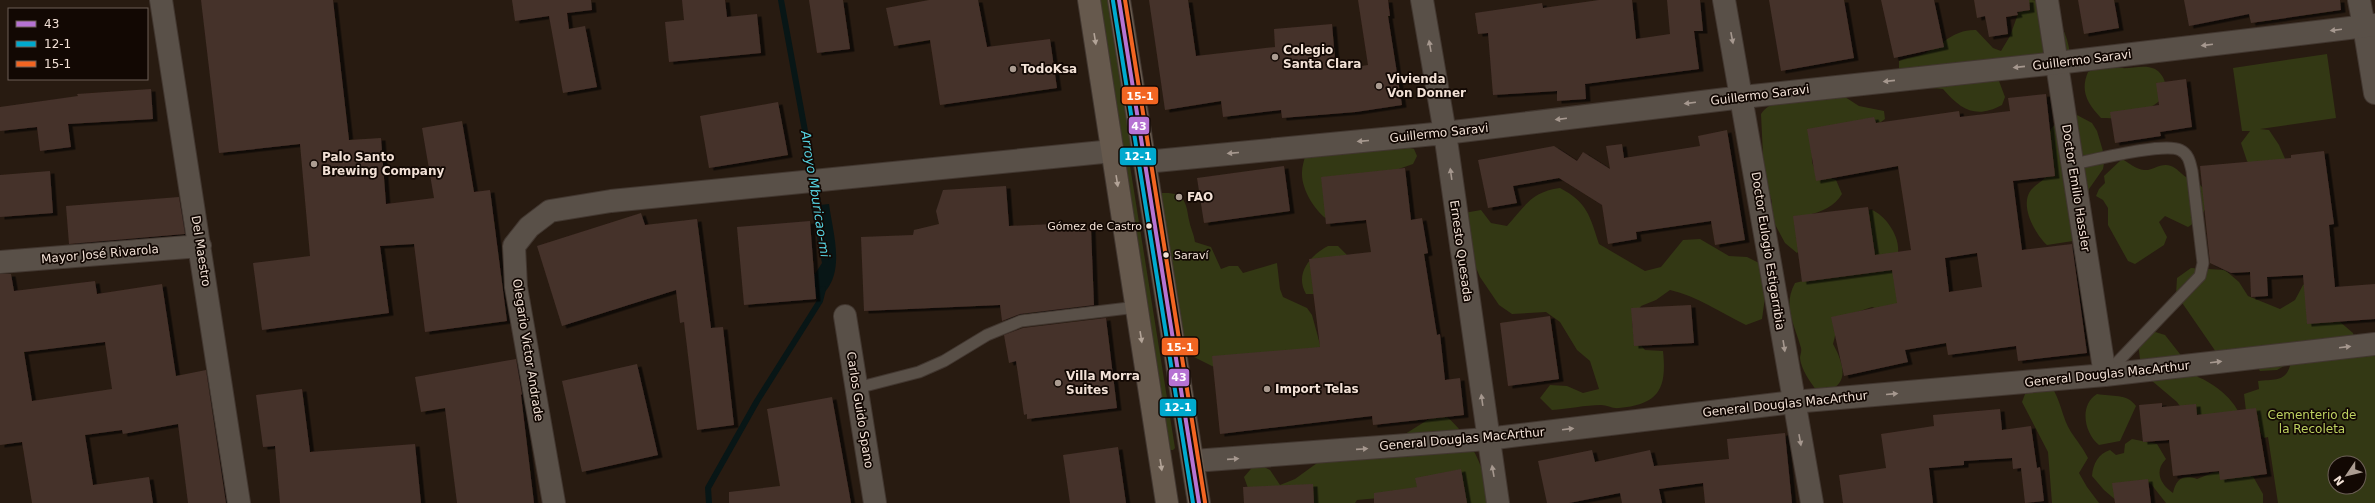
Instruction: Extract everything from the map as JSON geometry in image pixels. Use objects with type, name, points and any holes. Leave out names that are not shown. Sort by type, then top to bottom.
[{"type":"highway","points":[[1089,0],[1167,503]]},
{"type":"highway","points":[[1119,0],[1194,461],[1199,503]]},
{"type":"street","name":"Del Maestro","points":[[161,0],[240,503]]},
{"type":"street","name":"Ernesto Quesada","points":[[1422,0],[1445,134],[1487,439],[1498,503]]},
{"type":"street","name":"Doctor Eulogio Estigarribia","points":[[1724,0],[1743,96],[1793,402],[1812,503]]},
{"type":"street","name":"Doctor Emilio Hassler","points":[[2046,0],[2105,375]]},
{"type":"street","points":[[2359,0],[2369,26],[2375,93]]},
{"type":"street","name":"Guillermo Saravi","points":[[1145,162],[1445,134],[1743,96],[2057,63],[2369,26]]},
{"type":"street","name":"Olegario Victor Andrade","points":[[554,503],[516,287],[514,246],[528,226],[550,211],[611,201],[1112,151]]},
{"type":"street","name":"Mayor José Rivarola","points":[[0,262],[200,246]]},
{"type":"street","name":"Carlos Guido Spano","points":[[845,316],[875,503]]},
{"type":"street","name":"General Douglas MacArthur","points":[[1194,461],[1487,439],[1793,402],[2105,375],[2375,344]]},
{"type":"lane","points":[[2073,164],[2165,147],[2181,150],[2190,159],[2192,171],[2204,263],[2200,276],[2105,375]]},
{"type":"lane","points":[[857,388],[919,372],[944,361],[987,335],[1021,321],[1137,307]]},
{"type":"green space","points":[[1088,0],[1114,0],[1134,149],[1127,147],[1175,448],[1173,450],[1169,450]]},
{"type":"green space","points":[[2023,0],[2039,1],[2051,10],[2064,31],[2070,54],[2000,73],[1999,81],[2005,97],[2002,105],[1984,111],[1977,112],[1970,110],[1956,102],[1943,89],[1918,87],[1899,70],[1899,61],[1930,51],[1954,35],[1968,30],[1976,30],[1993,48],[2001,51],[2010,36]]},
{"type":"green space","points":[[2327,54],[2336,118],[2260,129],[2269,130],[2279,145],[2286,161],[2258,174],[2247,161],[2241,143],[2250,131],[2242,131],[2233,68]]},
{"type":"green space","points":[[2103,65],[2119,68],[2147,67],[2155,69],[2162,75],[2165,83],[2163,97],[2150,108],[2134,115],[2117,118],[2101,118],[2092,107],[2086,96],[2085,85],[2088,72]]},
{"type":"green space","points":[[1845,97],[1859,106],[1884,111],[1885,119],[1878,124],[1813,151],[1812,163],[1814,167],[1821,174],[1836,180],[1842,194],[1836,202],[1827,208],[1808,215],[1803,247],[1797,253],[1785,243],[1772,219],[1772,202],[1764,176],[1761,114],[1767,108],[1776,103],[1787,100],[1799,98]]},
{"type":"green space","points":[[2077,115],[2092,123],[2097,131],[2105,158],[2103,169],[2089,189],[2087,207],[2073,241],[2047,245],[2038,234],[2030,219],[2027,203],[2028,196],[2031,190],[2043,180],[2048,172],[2050,158],[2048,132],[2060,119]]},
{"type":"green space","points":[[1397,145],[1414,149],[1417,156],[1413,164],[1390,172],[1328,220],[1318,211],[1306,192],[1302,179],[1305,156]]},
{"type":"green space","points":[[2122,159],[2135,167],[2144,170],[2164,165],[2173,167],[2200,185],[2206,192],[2208,198],[2202,215],[2188,227],[2165,216],[2159,222],[2167,237],[2164,245],[2135,264],[2128,261],[2108,225],[2108,208],[2103,200],[2096,196],[2099,189],[2105,183],[2104,176]]},
{"type":"green space","points":[[1560,188],[1569,193],[1582,204],[1593,225],[1599,244],[1645,271],[1661,267],[1683,240],[1700,239],[1729,256],[1747,257],[1763,265],[1767,283],[1762,319],[1746,325],[1690,296],[1670,290],[1656,300],[1641,306],[1632,321],[1634,337],[1645,350],[1663,351],[1663,375],[1658,392],[1652,398],[1633,406],[1617,408],[1595,405],[1552,410],[1540,398],[1550,385],[1567,386],[1583,393],[1599,389],[1590,361],[1577,350],[1560,322],[1546,312],[1512,314],[1499,305],[1480,277],[1473,261],[1464,213],[1481,210],[1491,223],[1507,226],[1524,206],[1535,196]]},
{"type":"green space","points":[[1162,193],[1176,194],[1183,199],[1187,208],[1195,242],[1211,247],[1221,269],[1229,266],[1238,266],[1243,273],[1277,263],[1280,289],[1283,297],[1307,308],[1312,315],[1321,348],[1218,369],[1194,357],[1189,349],[1188,340],[1181,340],[1157,200]]},
{"type":"green space","points":[[1872,210],[1882,216],[1891,227],[1897,239],[1898,254],[1894,267],[1930,306],[1880,310],[1872,307],[1857,312],[1835,336],[1833,344],[1842,366],[1842,378],[1835,387],[1817,391],[1802,367],[1800,358],[1801,349],[1791,316],[1791,292],[1795,283],[1803,281],[1864,212]]},
{"type":"green space","points":[[1328,246],[1338,246],[1350,258],[1314,294],[1306,294],[1302,279],[1303,272],[1310,260]]},
{"type":"green space","name":"Cementerio de la Recoleta","points":[[2191,268],[2225,270],[2239,282],[2248,296],[2280,309],[2295,300],[2303,285],[2317,276],[2339,321],[2353,333],[2358,349],[2375,353],[2375,503],[2278,503],[2268,437],[2264,438],[2246,411],[2244,394],[2259,389],[2258,381],[2275,379],[2284,376],[2287,373],[2291,362],[2277,370],[2260,371],[2251,357],[2216,352],[2176,294],[2177,278]]},
{"type":"green space","points":[[2149,330],[2165,335],[2198,377],[2215,387],[2231,401],[2238,411],[2235,420],[2187,416],[2177,402],[2145,375],[2141,367],[2138,343]]},
{"type":"green space","points":[[2051,386],[2057,397],[2068,427],[2088,458],[2079,473],[2099,503],[2052,503],[2048,452],[2022,402],[2025,394]]},
{"type":"green space","points":[[2097,394],[2124,397],[2136,406],[2120,441],[2099,445],[2090,434],[2087,426],[2086,412],[2091,399]]},
{"type":"green space","points":[[1447,417],[1456,425],[1471,445],[1485,479],[1490,503],[1399,503],[1390,497],[1357,500],[1355,503],[1269,503],[1250,494],[1244,477],[1256,463],[1270,470],[1280,485],[1295,479],[1324,458],[1386,446],[1429,419]]},
{"type":"green space","points":[[2132,439],[2157,444],[2166,459],[2160,468],[2160,477],[2165,486],[2173,493],[2176,484],[2181,479],[2188,477],[2197,479],[2212,473],[2246,464],[2263,494],[2263,503],[2166,503],[2151,484],[2142,481],[2118,502],[2104,490],[2092,476],[2095,464],[2102,454],[2110,450],[2116,455],[2124,453],[2125,444]]},
{"type":"shaded area","points":[[829,204],[835,242],[835,267],[833,279],[827,290],[817,299],[811,280],[822,263],[811,206]]},
{"type":"building","points":[[201,0],[333,0],[349,140],[381,138],[386,204],[434,198],[422,128],[462,121],[474,192],[490,190],[507,321],[425,332],[414,244],[380,246],[389,313],[262,330],[253,263],[310,256],[300,144],[219,153]]},
{"type":"building","points":[[512,0],[591,0],[592,10],[567,13],[569,29],[585,26],[597,87],[563,93],[549,16],[515,21]]},
{"type":"building","points":[[682,0],[725,0],[727,17],[757,14],[761,53],[669,62],[665,22],[684,20]]},
{"type":"building","points":[[809,0],[843,0],[850,49],[817,53]]},
{"type":"building","points":[[929,0],[978,0],[987,47],[1050,39],[1057,88],[940,105],[930,40],[894,46],[886,8]]},
{"type":"building","name":"Colegio Santa Clara","points":[[1149,0],[1188,0],[1196,56],[1275,47],[1274,29],[1332,24],[1336,70],[1368,65],[1358,0],[1388,0],[1390,16],[1388,16],[1402,105],[1356,112],[1282,118],[1281,110],[1223,117],[1221,101],[1165,110]]},
{"type":"building","points":[[1599,0],[1632,0],[1636,39],[1670,34],[1667,0],[1700,0],[1703,31],[1694,31],[1699,69],[1585,84],[1586,99],[1557,101],[1557,91],[1493,95],[1488,33],[1478,34],[1475,13],[1542,3],[1543,8]]},
{"type":"building","points":[[1769,0],[1844,0],[1854,58],[1781,71]]},
{"type":"building","points":[[1881,0],[1934,0],[1944,47],[1894,58]]},
{"type":"building","points":[[1974,0],[2029,0],[2030,10],[2017,12],[2018,15],[2006,17],[2008,34],[1989,37],[1985,16],[1977,18]]},
{"type":"building","points":[[2078,0],[2114,0],[2119,28],[2084,34]]},
{"type":"building","points":[[2184,0],[2340,0],[2341,10],[2251,23],[2249,14],[2189,26]]},
{"type":"building","points":[[2186,79],[2192,127],[2160,132],[2161,136],[2115,143],[2110,112],[2159,105],[2156,83]]},
{"type":"building","points":[[151,89],[153,119],[68,124],[71,147],[40,151],[37,127],[0,131],[0,107],[78,96],[77,94]]},
{"type":"building","points":[[2046,94],[2055,176],[2013,181],[2022,250],[2072,244],[2087,353],[2018,361],[2016,346],[1948,355],[1946,343],[1905,350],[1908,362],[1844,376],[1831,317],[1897,303],[1892,270],[1802,282],[1793,216],[1868,207],[1875,255],[1911,250],[1898,166],[1816,181],[1807,129],[1874,117],[1876,123],[1959,111],[1960,117],[2010,111],[2008,98]],"holes":[[[1977,253],[1982,287],[1949,292],[1945,258]]]},
{"type":"building","points":[[778,102],[788,155],[709,168],[700,116]]},
{"type":"building","points":[[1727,130],[1745,240],[1715,245],[1711,221],[1636,232],[1637,239],[1608,244],[1602,205],[1559,178],[1513,186],[1517,203],[1488,208],[1478,160],[1554,146],[1577,161],[1583,152],[1610,169],[1606,146],[1622,144],[1624,158],[1700,146],[1698,136]]},
{"type":"building","points":[[2324,151],[2334,224],[2329,225],[2335,287],[2375,284],[2375,319],[2307,324],[2303,275],[2267,277],[2268,296],[2251,297],[2250,272],[2231,273],[2210,263],[2200,166],[2291,158],[2291,155]]},
{"type":"building","points":[[1284,166],[1290,211],[1204,223],[1197,178]]},
{"type":"building","points":[[1405,168],[1411,220],[1422,218],[1428,253],[1424,254],[1437,335],[1440,334],[1445,380],[1460,378],[1464,415],[1373,425],[1372,416],[1220,434],[1212,356],[1320,347],[1309,259],[1371,252],[1366,220],[1326,224],[1321,177]]},
{"type":"building","points":[[50,171],[53,213],[0,217],[0,175]]},
{"type":"building","points":[[1006,186],[1009,226],[1076,223],[1077,229],[1091,228],[1094,305],[1020,314],[1002,321],[1000,305],[864,311],[861,237],[913,235],[914,230],[939,224],[936,211],[943,190]]},
{"type":"building","points":[[179,197],[185,234],[69,244],[66,206]]},
{"type":"building","points":[[641,213],[645,225],[697,219],[711,328],[723,327],[734,425],[697,430],[684,322],[680,323],[676,290],[562,326],[537,246]]},
{"type":"building","points":[[810,221],[816,299],[744,305],[737,227]]},
{"type":"building","points":[[0,274],[11,274],[14,291],[95,281],[97,294],[162,284],[176,376],[206,370],[226,503],[188,503],[178,424],[123,434],[122,430],[85,435],[93,485],[149,477],[153,503],[32,503],[22,442],[0,445]],"holes":[[[105,342],[112,389],[32,401],[24,352]]]},
{"type":"building","points":[[1691,305],[1694,343],[1634,346],[1631,308]]},
{"type":"building","points":[[1550,316],[1559,379],[1508,386],[1500,323]]},
{"type":"building","name":"Villa Morra Suites","points":[[1106,318],[1117,408],[1027,419],[1027,414],[1024,415],[1016,361],[1009,363],[1004,335],[1023,328]]},
{"type":"building","points":[[516,359],[522,394],[534,503],[457,503],[445,408],[421,412],[415,377]]},
{"type":"building","points":[[637,364],[658,455],[582,472],[562,381]]},
{"type":"building","points":[[302,389],[310,452],[415,444],[421,503],[280,503],[275,446],[263,447],[256,395]]},
{"type":"building","points":[[832,397],[851,503],[729,503],[729,492],[780,486],[767,409]]},
{"type":"building","points":[[2162,403],[2162,407],[2196,404],[2197,415],[2256,408],[2267,474],[2220,480],[2219,471],[2173,476],[2169,440],[2143,442],[2139,405]]},
{"type":"building","points":[[2000,409],[2002,430],[2031,426],[2037,468],[2040,467],[2044,501],[2025,503],[2021,468],[2013,469],[2012,458],[1964,461],[1964,465],[1929,468],[1933,503],[1843,503],[1839,475],[1886,468],[1881,434],[1934,426],[1933,415]]},
{"type":"building","points":[[1785,433],[1792,503],[1705,503],[1703,483],[1659,489],[1662,503],[1622,503],[1620,493],[1569,503],[1547,503],[1538,461],[1592,450],[1595,462],[1650,450],[1654,466],[1729,459],[1727,439]]},
{"type":"building","points":[[1118,447],[1126,503],[1070,503],[1063,455]]},
{"type":"building","points":[[1461,469],[1467,503],[1374,503],[1374,493],[1417,487],[1415,478]]},
{"type":"building","points":[[2148,479],[2151,503],[2115,503],[2112,483]]},
{"type":"building","points":[[1313,484],[1314,503],[1244,503],[1243,487]]},
{"type":"waterway","name":"Arroyo Mburicao-mi","points":[[781,0],[820,213]]},
{"type":"waterway","name":"Arroyo Mburicao-mi","points":[[709,503],[708,488],[757,401],[820,301],[823,289]]},
{"type":"transit line","name":"43","points":[[1119,0],[1199,503]]},
{"type":"transit line","name":"15-1","points":[[1125,0],[1205,502]]},
{"type":"transit line","name":"12-1","points":[[1113,1],[1193,503]]},
{"type":"place","name":"Colegio Santa Clara","points":[[1275,57]]},
{"type":"place","name":"TodoKsa","points":[[1013,69]]},
{"type":"place","name":"Vivienda Von Donner","points":[[1379,86]]},
{"type":"place","name":"Palo Santo Brewing Company","points":[[314,164]]},
{"type":"place","name":"FAO","points":[[1179,197]]},
{"type":"place","name":"Gómez de Castro","points":[[1149,226]]},
{"type":"place","name":"Saraví","points":[[1166,255]]},
{"type":"place","name":"Villa Morra Suites","points":[[1058,383]]},
{"type":"place","name":"Import Telas","points":[[1267,389]]}]
